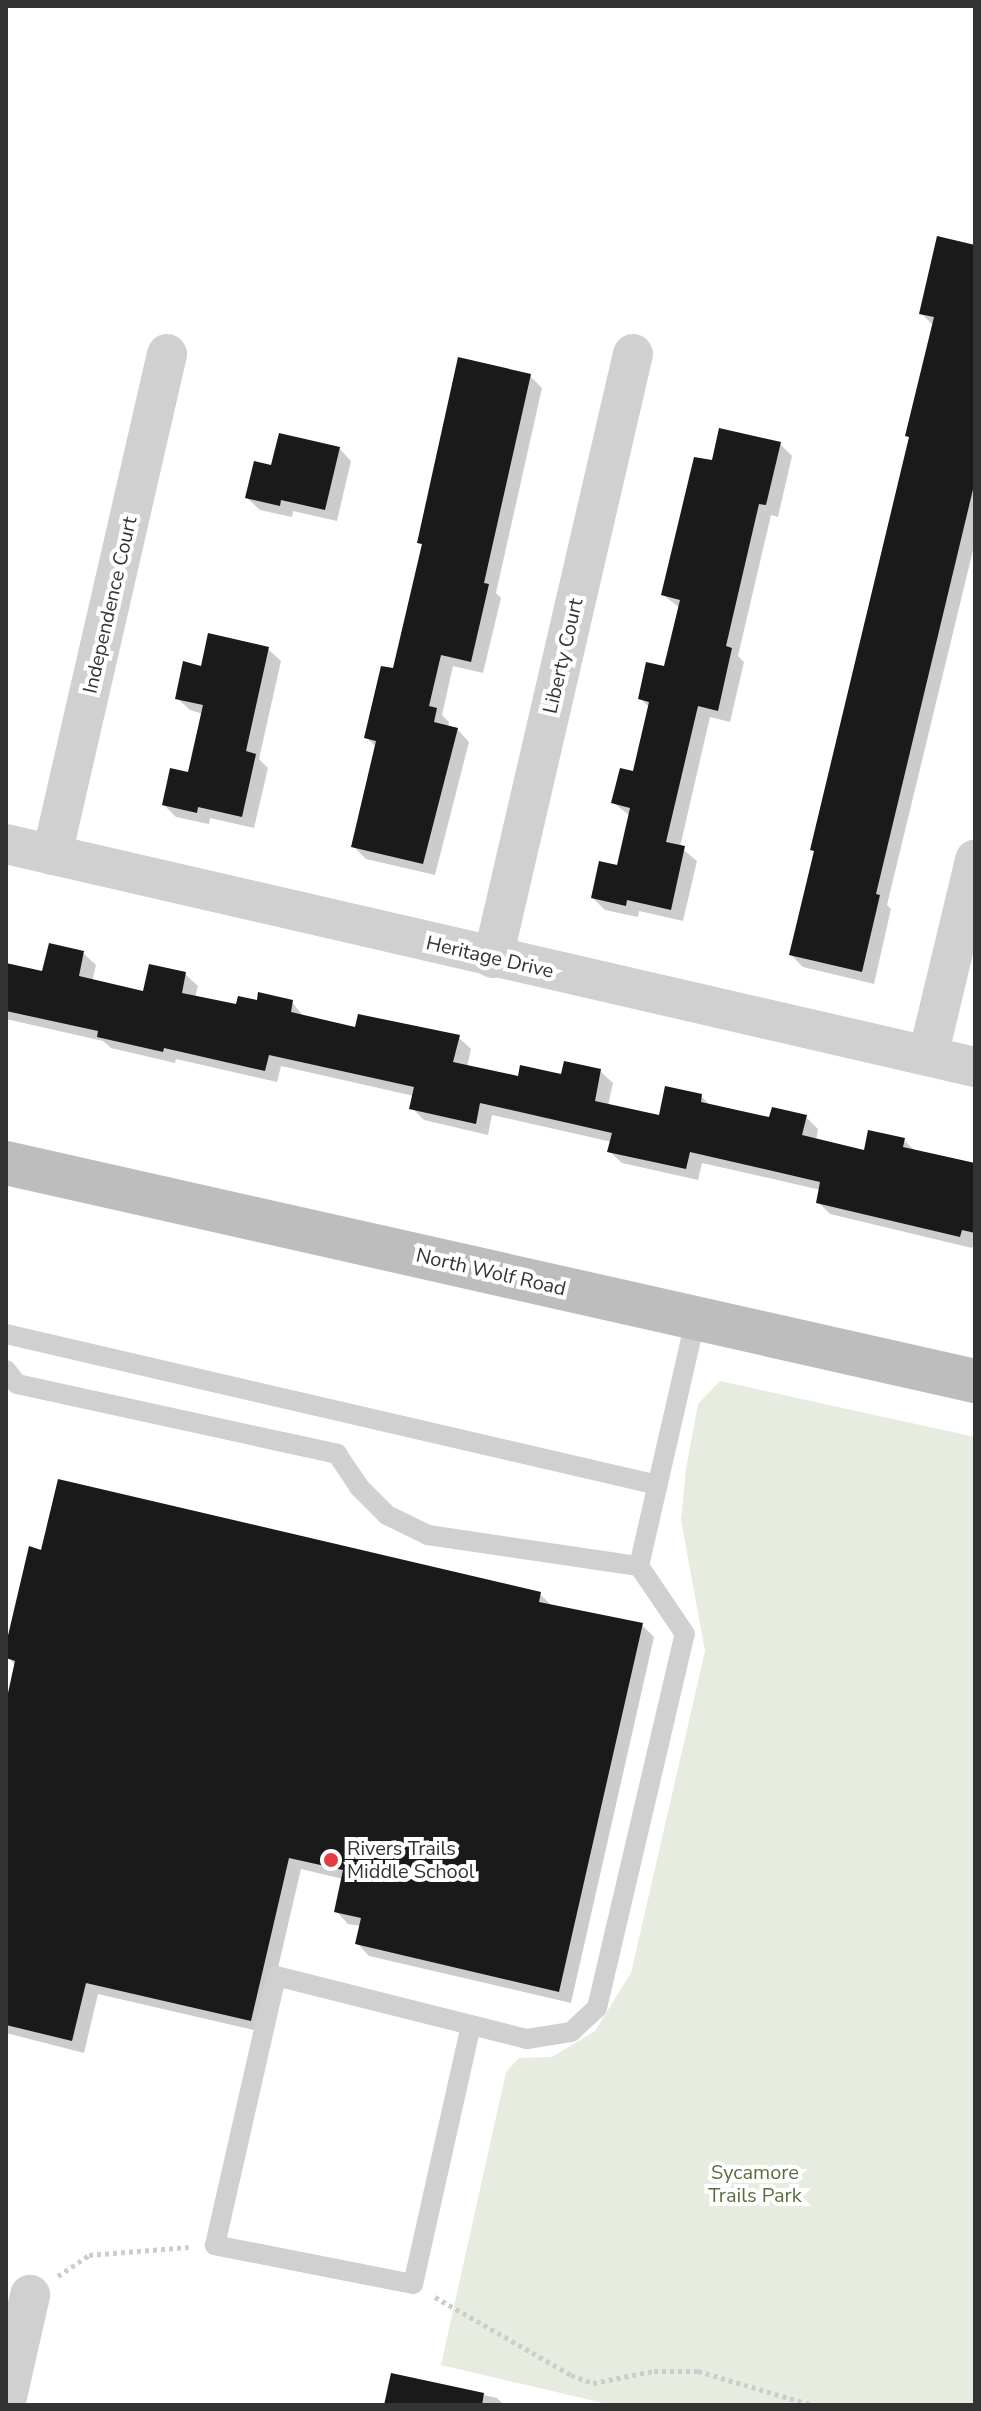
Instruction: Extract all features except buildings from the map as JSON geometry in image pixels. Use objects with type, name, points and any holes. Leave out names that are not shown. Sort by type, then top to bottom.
[{"type":"main road","name":"North Wolf Road","points":[[7,1169],[975,1381]]},
{"type":"street","name":"Independence Court","points":[[52,855],[167,354]]},
{"type":"street","name":"Liberty Court","points":[[493,958],[633,354]]},
{"type":"street","name":"Heritage Drive","points":[[6,844],[975,1067]]},
{"type":"street","points":[[928,1056],[975,860]]},
{"type":"street","points":[[6,2401],[30,2295]]},
{"type":"lane","points":[[471,2025],[413,2284],[215,2245],[276,1976],[527,2039],[571,2032],[597,2008],[685,1634],[639,1566],[696,1318]]},
{"type":"lane","points":[[6,1334],[658,1485]]},
{"type":"lane","points":[[6,1370],[17,1384],[337,1454],[359,1487],[387,1515],[428,1535],[639,1566]]},
{"type":"path","points":[[30,2295],[89,2255],[215,2245]]},
{"type":"path","points":[[413,2284],[571,2375],[593,2383],[654,2371],[698,2371],[812,2405]]},
{"type":"green space","name":"Sycamore Trails Park","points":[[720,1381],[975,1437],[975,2405],[612,2405],[441,2365],[506,2072],[519,2058],[552,2057],[595,2031],[631,1973],[705,1651],[681,1520],[686,1469],[698,1404]]},
{"type":"place","name":"Rivers Trails Middle School","points":[[331,1860]]}]
